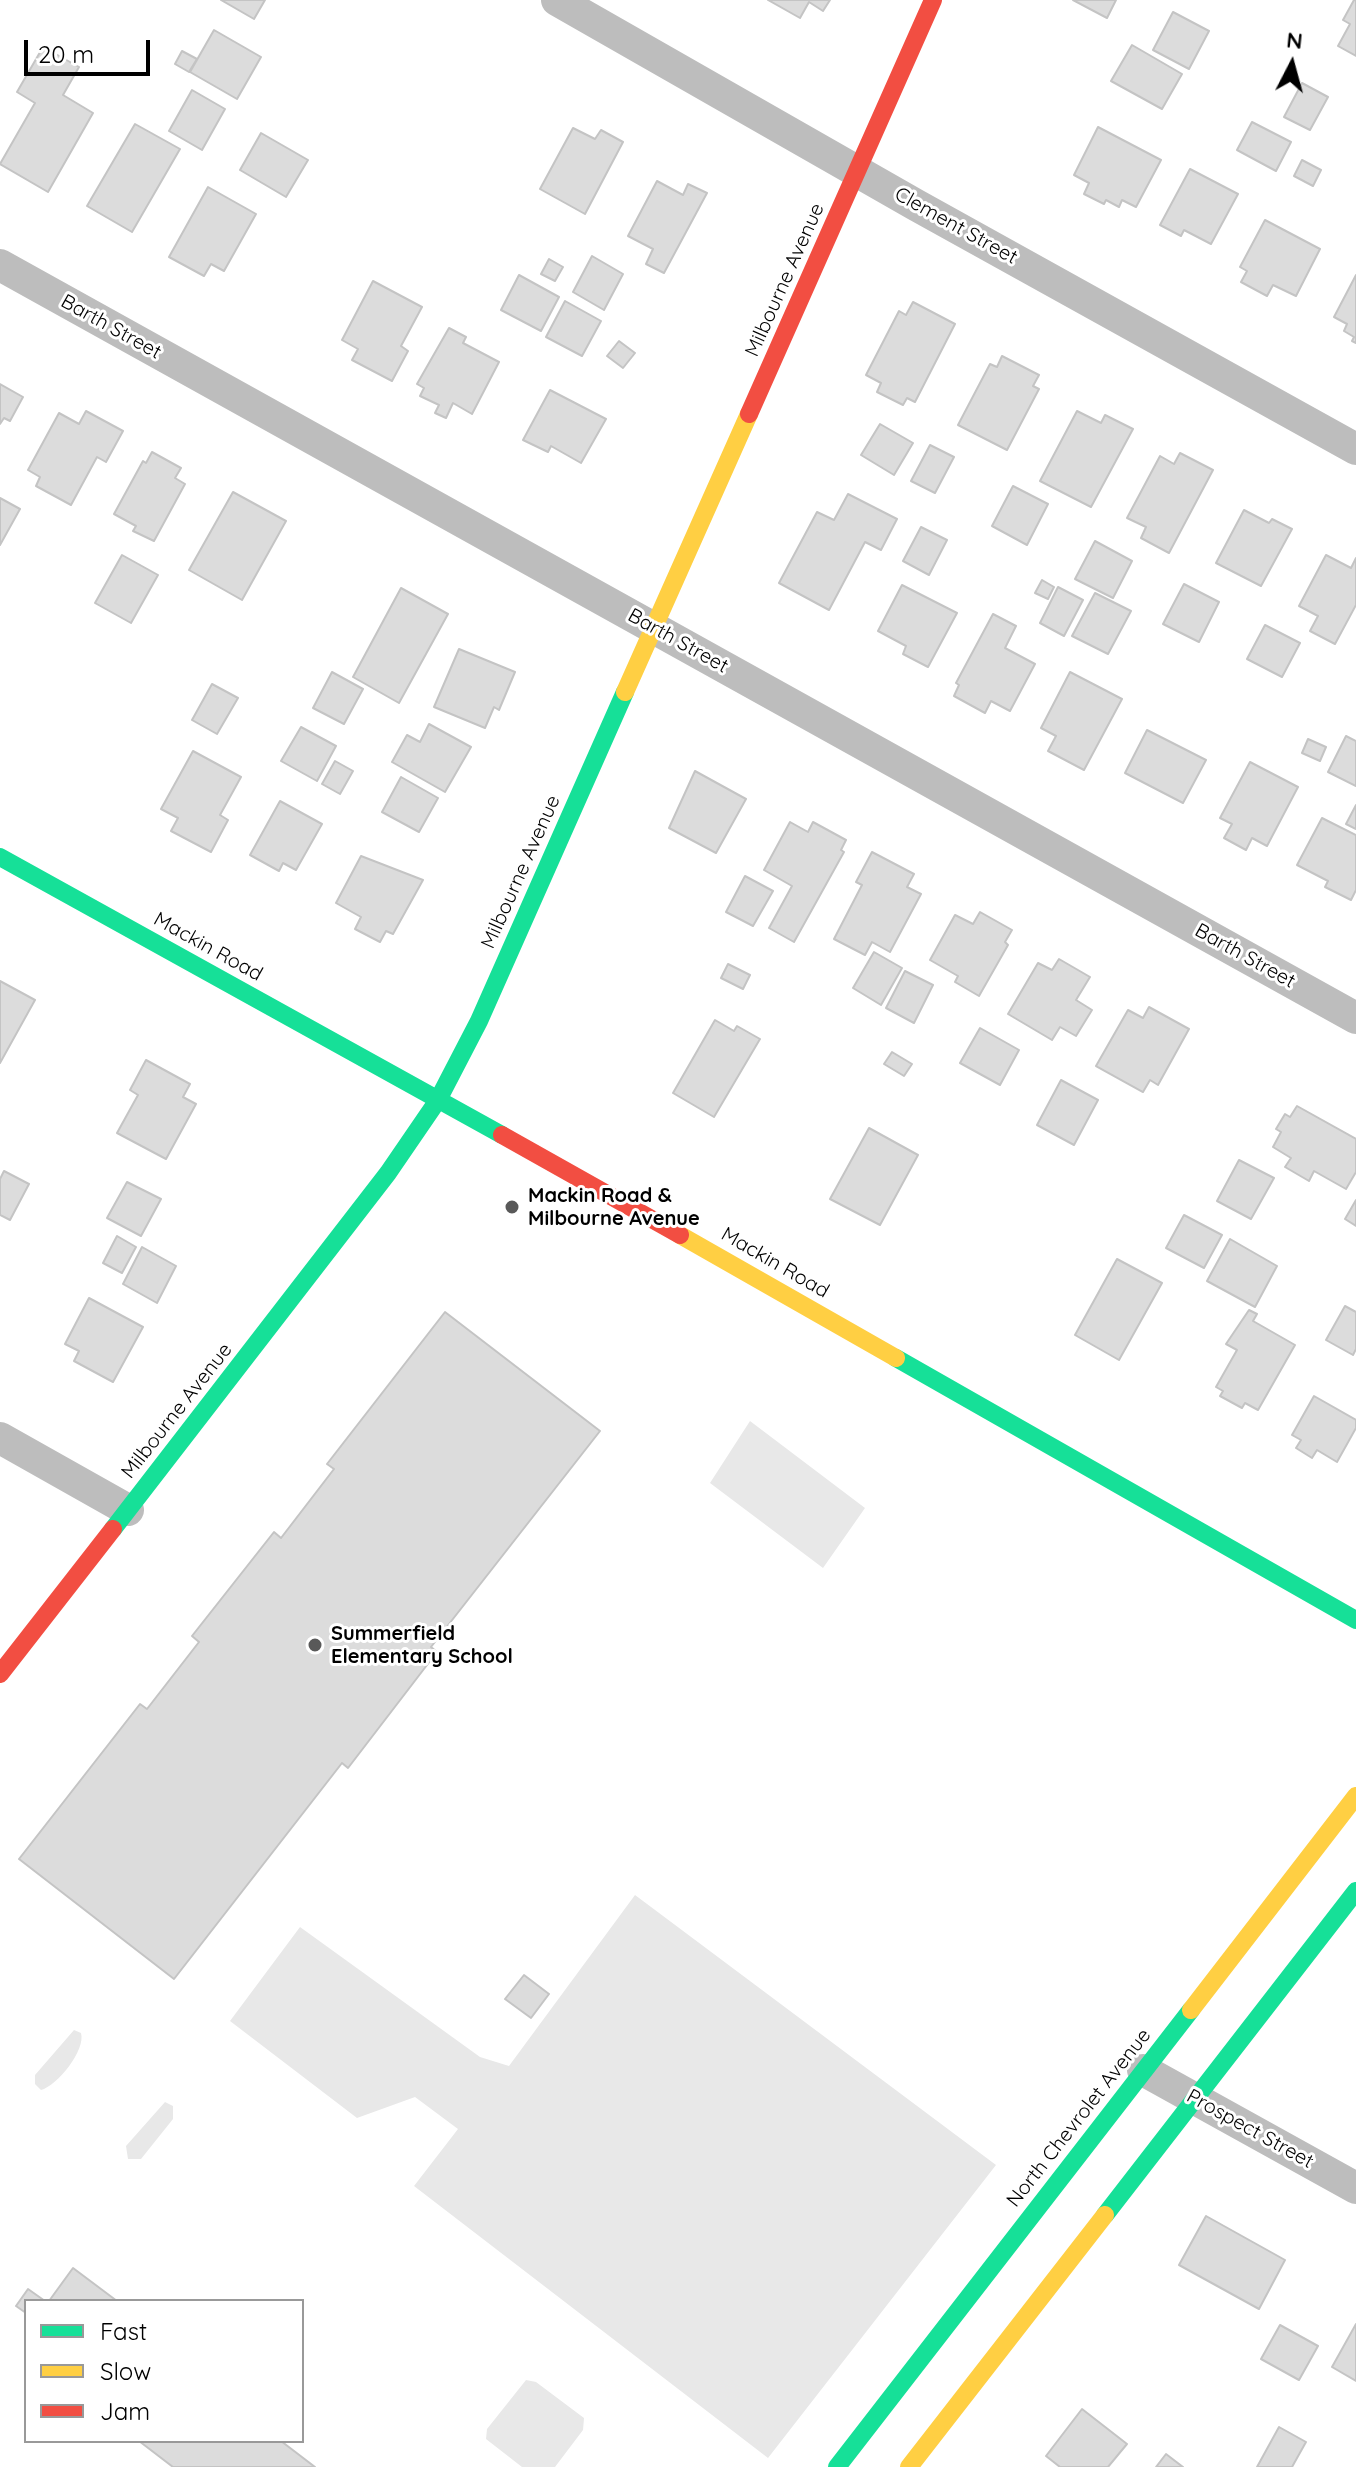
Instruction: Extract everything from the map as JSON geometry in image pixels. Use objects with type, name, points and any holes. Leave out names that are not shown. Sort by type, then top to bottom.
[{"type":"street","name":"Clement Street","points":[[557,0],[1356,449]]},
{"type":"street","name":"Milbourne Avenue","points":[[0,1674],[388,1173],[438,1100],[479,1021],[933,0]]},
{"type":"street","name":"Barth Street","points":[[0,265],[1356,1018]]},
{"type":"street","name":"Mackin Road","points":[[0,857],[438,1100],[1356,1620]]},
{"type":"street","points":[[0,1438],[128,1510]]},
{"type":"street","name":"North Chevrolet Avenue","points":[[837,2467],[1356,1796]]},
{"type":"street","points":[[909,2467],[1356,1891]]},
{"type":"street","name":"Prospect Street","points":[[1143,2070],[1356,2188]]},
{"type":"shaded area","points":[[750,1421],[865,1508],[823,1568],[710,1483]]},
{"type":"shaded area","points":[[635,1895],[996,2165],[768,2458],[414,2186],[458,2129],[415,2097],[357,2118],[230,2021],[300,1927],[480,2057],[509,2066]]},
{"type":"shaded area","points":[[74,2030],[81,2033],[75,2057],[55,2082],[41,2090],[35,2084],[35,2075]]},
{"type":"shaded area","points":[[165,2102],[173,2106],[173,2119],[141,2159],[128,2159],[126,2146]]},
{"type":"shaded area","points":[[526,2380],[536,2382],[584,2418],[583,2430],[555,2467],[522,2467],[486,2439],[487,2429]]},
{"type":"building","points":[[221,0],[265,0],[254,19]]},
{"type":"building","points":[[768,0],[830,0],[823,11],[809,2],[800,18]]},
{"type":"building","points":[[1073,0],[1116,0],[1107,18]]},
{"type":"building","points":[[1354,0],[1356,56],[1338,46],[1350,24],[1343,20]]},
{"type":"building","points":[[1173,12],[1209,31],[1189,69],[1153,50]]},
{"type":"building","points":[[214,30],[261,57],[237,99],[190,72]]},
{"type":"building","points":[[1132,45],[1182,74],[1162,109],[1111,81]]},
{"type":"building","points":[[43,47],[79,67],[63,95],[93,113],[48,192],[0,164],[35,103],[17,92]]},
{"type":"building","points":[[182,51],[197,59],[189,72],[175,64]]},
{"type":"building","points":[[1302,83],[1328,97],[1310,130],[1284,117]]},
{"type":"building","points":[[192,90],[225,109],[202,150],[169,131]]},
{"type":"building","points":[[1252,122],[1291,142],[1276,171],[1237,150]]},
{"type":"building","points":[[135,124],[180,149],[132,232],[87,206]]},
{"type":"building","points":[[1098,127],[1161,160],[1136,207],[1122,200],[1119,207],[1106,200],[1104,204],[1084,194],[1089,183],[1074,175]]},
{"type":"building","points":[[573,128],[595,139],[601,130],[623,142],[585,214],[540,189]]},
{"type":"building","points":[[261,133],[308,160],[286,197],[240,170]]},
{"type":"building","points":[[1302,160],[1321,170],[1313,186],[1294,176]]},
{"type":"building","points":[[1190,169],[1238,194],[1211,244],[1184,230],[1181,236],[1160,225]]},
{"type":"building","points":[[657,181],[683,195],[688,184],[707,193],[664,273],[646,264],[653,249],[628,236]]},
{"type":"building","points":[[208,187],[256,214],[224,271],[211,264],[204,276],[169,257]]},
{"type":"building","points":[[1265,220],[1320,249],[1296,296],[1273,285],[1267,296],[1241,282],[1247,271],[1240,267]]},
{"type":"building","points":[[592,256],[623,274],[604,310],[573,292]]},
{"type":"building","points":[[549,259],[563,267],[555,281],[541,274]]},
{"type":"building","points":[[519,275],[559,297],[541,331],[501,310]]},
{"type":"building","points":[[1356,275],[1356,343],[1352,341],[1354,337],[1344,331],[1347,324],[1334,317]]},
{"type":"building","points":[[373,281],[422,307],[401,346],[408,351],[392,381],[352,360],[358,349],[342,340]]},
{"type":"building","points":[[565,301],[601,321],[582,356],[546,337]]},
{"type":"building","points":[[913,302],[955,324],[915,402],[907,398],[903,405],[877,392],[881,383],[866,375],[899,311],[906,315]]},
{"type":"building","points":[[449,328],[466,337],[463,343],[499,362],[472,414],[453,403],[446,418],[435,413],[439,405],[420,396],[424,388],[417,384]]},
{"type":"building","points":[[619,341],[635,353],[623,368],[607,356]]},
{"type":"building","points":[[1002,356],[1039,375],[1033,386],[1039,389],[1007,450],[958,425],[990,364],[997,367]]},
{"type":"building","points":[[0,384],[23,397],[10,421],[4,418],[0,424]]},
{"type":"building","points":[[550,390],[606,419],[581,463],[551,446],[548,452],[523,440]]},
{"type":"building","points":[[86,411],[123,431],[106,462],[97,457],[71,505],[36,486],[40,477],[28,470],[59,413],[79,424]]},
{"type":"building","points":[[1077,411],[1101,423],[1105,415],[1133,429],[1091,507],[1040,481]]},
{"type":"building","points":[[880,424],[913,443],[894,475],[861,455]]},
{"type":"building","points":[[930,445],[954,457],[935,493],[911,481]]},
{"type":"building","points":[[152,452],[181,468],[175,478],[185,484],[154,541],[133,531],[136,526],[114,514],[143,461],[146,463]]},
{"type":"building","points":[[1180,453],[1213,470],[1169,553],[1141,538],[1146,527],[1127,518],[1160,456],[1174,464]]},
{"type":"building","points":[[1013,486],[1048,504],[1027,545],[992,526]]},
{"type":"building","points":[[233,492],[286,521],[242,600],[189,570]]},
{"type":"building","points":[[848,494],[897,519],[881,550],[865,542],[829,610],[779,583],[817,512],[834,520]]},
{"type":"building","points":[[0,498],[20,509],[0,545]]},
{"type":"building","points":[[1244,510],[1269,523],[1272,519],[1292,529],[1261,586],[1216,563]]},
{"type":"building","points":[[921,527],[947,540],[929,575],[903,561]]},
{"type":"building","points":[[1095,541],[1132,561],[1113,598],[1075,579]]},
{"type":"building","points":[[122,555],[158,575],[131,623],[95,603]]},
{"type":"building","points":[[1326,555],[1351,568],[1356,558],[1356,605],[1335,644],[1310,631],[1318,616],[1299,606]]},
{"type":"building","points":[[1042,580],[1054,587],[1048,599],[1035,593]]},
{"type":"building","points":[[1184,584],[1219,602],[1199,642],[1163,624]]},
{"type":"building","points":[[902,585],[957,613],[928,667],[903,654],[906,646],[878,631]]},
{"type":"building","points":[[1058,587],[1083,600],[1064,636],[1040,623]]},
{"type":"building","points":[[401,588],[448,614],[399,703],[353,677]]},
{"type":"building","points":[[1095,593],[1131,611],[1108,654],[1072,636]]},
{"type":"building","points":[[993,614],[1016,626],[1005,648],[1035,664],[1010,711],[991,701],[985,713],[954,696],[959,685],[956,683]]},
{"type":"building","points":[[1265,625],[1300,643],[1282,677],[1247,659]]},
{"type":"building","points":[[459,649],[515,672],[499,710],[494,707],[485,728],[434,707]]},
{"type":"building","points":[[332,672],[363,689],[344,724],[313,708]]},
{"type":"building","points":[[1070,672],[1122,699],[1084,770],[1048,751],[1056,736],[1041,728]]},
{"type":"building","points":[[212,684],[238,698],[217,734],[192,720]]},
{"type":"building","points":[[429,724],[471,747],[445,792],[392,762],[407,735],[420,742]]},
{"type":"building","points":[[301,727],[336,746],[317,781],[281,761]]},
{"type":"building","points":[[1147,730],[1206,760],[1183,803],[1125,773]]},
{"type":"building","points":[[1346,736],[1356,741],[1356,786],[1328,772]]},
{"type":"building","points":[[1308,739],[1326,747],[1320,761],[1302,753]]},
{"type":"building","points":[[193,751],[241,777],[220,815],[228,820],[211,852],[171,831],[178,818],[161,809]]},
{"type":"building","points":[[335,761],[353,771],[340,794],[322,784]]},
{"type":"building","points":[[1250,762],[1298,787],[1267,846],[1252,838],[1246,850],[1224,838],[1232,824],[1220,818]]},
{"type":"building","points":[[695,771],[746,799],[716,853],[669,828]]},
{"type":"building","points":[[401,777],[438,798],[419,832],[382,812]]},
{"type":"building","points":[[280,801],[322,824],[296,870],[283,863],[279,871],[250,855]]},
{"type":"building","points":[[1356,805],[1356,829],[1346,824]]},
{"type":"building","points":[[1322,818],[1356,835],[1356,890],[1351,900],[1325,887],[1328,881],[1297,865]]},
{"type":"building","points":[[790,822],[808,832],[813,822],[846,840],[841,850],[844,852],[794,942],[769,928],[792,886],[764,870]]},
{"type":"building","points":[[872,852],[914,874],[907,887],[921,894],[890,952],[872,942],[865,955],[834,939],[862,885],[856,882]]},
{"type":"building","points":[[361,856],[423,880],[393,934],[386,931],[380,942],[355,929],[361,917],[336,903]]},
{"type":"building","points":[[745,876],[773,891],[753,926],[726,912]]},
{"type":"building","points":[[980,912],[1012,930],[1005,942],[1008,945],[979,996],[955,982],[958,976],[930,960],[955,915],[973,924]]},
{"type":"building","points":[[874,952],[902,968],[881,1005],[853,988]]},
{"type":"building","points":[[1059,959],[1090,977],[1076,1000],[1092,1010],[1076,1036],[1060,1027],[1052,1040],[1008,1014],[1038,963],[1052,970]]},
{"type":"building","points":[[728,964],[750,975],[743,989],[721,978]]},
{"type":"building","points":[[905,971],[933,985],[914,1023],[886,1008]]},
{"type":"building","points":[[0,981],[35,1000],[0,1063]]},
{"type":"building","points":[[1149,1007],[1189,1029],[1158,1085],[1150,1080],[1143,1092],[1096,1066],[1128,1010],[1143,1018]]},
{"type":"building","points":[[715,1020],[734,1031],[737,1026],[760,1039],[714,1117],[673,1093]]},
{"type":"building","points":[[980,1028],[1019,1050],[1000,1085],[960,1063]]},
{"type":"building","points":[[892,1052],[912,1064],[904,1076],[884,1064]]},
{"type":"building","points":[[146,1060],[190,1084],[183,1097],[196,1104],[166,1159],[117,1133],[138,1095],[130,1090]]},
{"type":"building","points":[[1061,1080],[1098,1100],[1074,1145],[1037,1125]]},
{"type":"building","points":[[1297,1106],[1356,1139],[1356,1172],[1346,1189],[1314,1171],[1309,1181],[1285,1167],[1291,1158],[1273,1147],[1281,1132],[1276,1129],[1285,1114],[1290,1117]]},
{"type":"building","points":[[869,1128],[918,1155],[880,1225],[830,1199]]},
{"type":"building","points":[[1239,1160],[1274,1178],[1251,1219],[1217,1201]]},
{"type":"building","points":[[4,1171],[29,1184],[10,1220],[0,1215],[0,1179]]},
{"type":"building","points":[[127,1182],[161,1199],[141,1236],[107,1218]]},
{"type":"building","points":[[1356,1200],[1356,1226],[1345,1219]]},
{"type":"building","points":[[1184,1215],[1222,1235],[1204,1268],[1166,1248]]},
{"type":"building","points":[[117,1236],[136,1247],[122,1273],[103,1263]]},
{"type":"building","points":[[1230,1239],[1277,1266],[1255,1307],[1207,1281]]},
{"type":"building","points":[[142,1247],[176,1266],[157,1303],[123,1284]]},
{"type":"building","points":[[1117,1259],[1162,1283],[1119,1360],[1075,1335]]},
{"type":"building","points":[[89,1298],[143,1327],[113,1382],[74,1361],[79,1351],[65,1344]]},
{"type":"building","points":[[1345,1306],[1356,1312],[1356,1349],[1353,1355],[1326,1340]]},
{"type":"building","points":[[1249,1310],[1257,1314],[1253,1321],[1295,1345],[1258,1410],[1245,1403],[1242,1408],[1220,1396],[1223,1391],[1216,1387],[1237,1350],[1226,1344]]},
{"type":"building","name":"Summerfield Elementary School","points":[[445,1312],[600,1431],[431,1647],[437,1652],[348,1768],[342,1763],[174,1979],[19,1859],[140,1704],[147,1709],[199,1642],[192,1636],[274,1532],[281,1538],[334,1469],[327,1464]]},
{"type":"building","points":[[1314,1396],[1356,1420],[1356,1428],[1337,1462],[1317,1450],[1312,1458],[1296,1448],[1301,1440],[1292,1435]]},
{"type":"building","points":[[524,1975],[549,1994],[531,2018],[505,1999]]},
{"type":"building","points":[[1206,2216],[1285,2260],[1259,2309],[1179,2265]]},
{"type":"building","points":[[73,2268],[114,2299],[50,2299]]},
{"type":"building","points":[[28,2289],[42,2299],[24,2299],[24,2312],[16,2306]]},
{"type":"building","points":[[1356,2324],[1356,2381],[1332,2367]]},
{"type":"building","points":[[1280,2325],[1318,2346],[1299,2380],[1261,2359]]},
{"type":"building","points":[[1082,2409],[1127,2444],[1108,2467],[1060,2467],[1046,2456]]},
{"type":"building","points":[[1279,2427],[1306,2442],[1292,2467],[1257,2467]]},
{"type":"building","points":[[142,2443],[284,2443],[315,2467],[173,2467]]},
{"type":"building","points":[[1166,2454],[1183,2467],[1156,2467]]},
{"type":"traffic: fast","points":[[113,1529],[388,1173],[438,1100],[479,1021],[625,692]]},
{"type":"traffic: fast","points":[[0,857],[502,1135]]},
{"type":"traffic: fast","points":[[896,1358],[1356,1620]]},
{"type":"traffic: fast","points":[[1105,2215],[1356,1891]]},
{"type":"traffic: fast","points":[[837,2467],[1191,2010]]},
{"type":"traffic: slow","points":[[625,692],[749,414]]},
{"type":"traffic: slow","points":[[680,1235],[896,1358]]},
{"type":"traffic: slow","points":[[1191,2010],[1356,1796]]},
{"type":"traffic: slow","points":[[909,2467],[1105,2215]]},
{"type":"traffic: jam","points":[[749,414],[933,0]]},
{"type":"traffic: jam","points":[[502,1135],[680,1235]]},
{"type":"traffic: jam","points":[[0,1674],[113,1529]]},
{"type":"place","name":"Mackin Road & Milbourne Avenue","points":[[512,1207]]},
{"type":"place","name":"Summerfield Elementary School","points":[[315,1645]]}]
